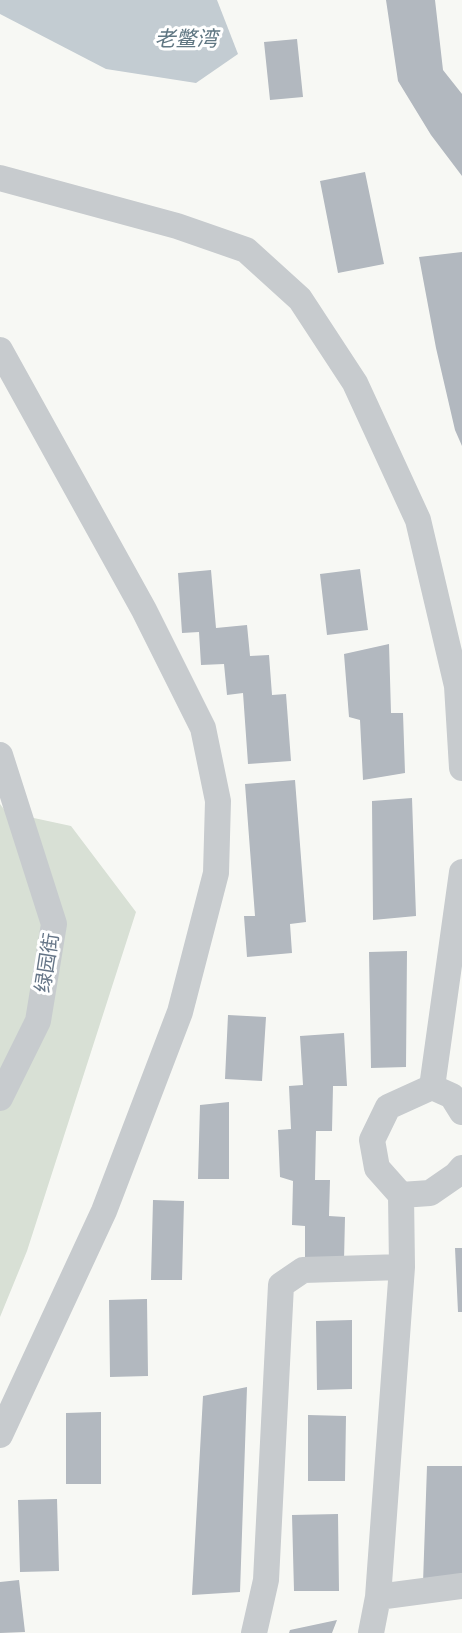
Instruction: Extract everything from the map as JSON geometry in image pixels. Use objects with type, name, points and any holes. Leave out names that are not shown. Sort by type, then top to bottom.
[{"type":"street","points":[[0,178],[177,226],[246,250],[300,299],[355,383],[418,520],[457,686],[462,768]]},
{"type":"street","points":[[0,350],[144,610],[203,728],[218,801],[216,873],[180,1012],[104,1211],[0,1435]]},
{"type":"street","name":"绿园街","points":[[0,755],[54,924],[38,1022],[0,1098]]},
{"type":"street","points":[[432,1087],[462,872]]},
{"type":"street","points":[[371,1633],[378,1597],[402,1267],[401,1195],[377,1168],[372,1140],[388,1107],[432,1087],[452,1096],[462,1112]]},
{"type":"street","points":[[401,1195],[430,1193],[456,1175],[462,1168]]},
{"type":"street","points":[[254,1633],[266,1580],[281,1285],[303,1270],[402,1267]]},
{"type":"street","points":[[378,1597],[462,1586]]},
{"type":"shaded area","points":[[0,804],[6,812],[71,826],[136,912],[27,1251],[0,1317]]},
{"type":"water","name":"老鳖湾","points":[[0,0],[217,0],[238,54],[196,83],[106,69],[0,14]]},
{"type":"building","points":[[386,0],[435,0],[443,70],[462,94],[462,176],[431,135],[398,81]]},
{"type":"building","points":[[297,39],[303,97],[270,100],[264,42]]},
{"type":"building","points":[[365,172],[384,264],[338,273],[320,181]]},
{"type":"building","points":[[462,252],[462,446],[455,430],[436,348],[419,257]]},
{"type":"building","points":[[360,569],[368,630],[327,635],[320,574]]},
{"type":"building","points":[[211,570],[216,628],[247,625],[250,656],[269,655],[272,695],[286,694],[291,761],[248,764],[243,693],[227,695],[224,664],[201,665],[199,632],[182,633],[178,573]]},
{"type":"building","points":[[389,644],[391,713],[403,713],[405,773],[363,780],[360,720],[349,717],[344,654]]},
{"type":"building","points":[[295,780],[306,922],[290,924],[292,953],[247,957],[244,916],[255,916],[245,784]]},
{"type":"building","points":[[412,798],[416,916],[373,920],[372,801]]},
{"type":"building","points":[[407,951],[406,1067],[371,1068],[369,952]]},
{"type":"building","points":[[228,1015],[266,1017],[262,1081],[225,1079]]},
{"type":"building","points":[[344,1033],[347,1086],[333,1086],[332,1131],[316,1131],[315,1180],[330,1180],[329,1216],[345,1217],[344,1261],[305,1261],[305,1226],[292,1225],[293,1181],[280,1177],[278,1130],[291,1129],[289,1086],[303,1085],[300,1036]]},
{"type":"building","points":[[229,1102],[229,1179],[198,1179],[200,1105]]},
{"type":"building","points":[[153,1200],[184,1201],[182,1280],[151,1280]]},
{"type":"building","points":[[455,1248],[462,1248],[462,1312],[458,1312]]},
{"type":"building","points":[[147,1299],[148,1376],[110,1377],[109,1300]]},
{"type":"building","points":[[352,1320],[352,1389],[317,1390],[316,1321]]},
{"type":"building","points":[[247,1387],[240,1592],[192,1595],[203,1396]]},
{"type":"building","points":[[101,1412],[101,1484],[66,1484],[66,1413]]},
{"type":"building","points":[[308,1415],[346,1416],[345,1481],[308,1481]]},
{"type":"building","points":[[427,1466],[462,1466],[462,1582],[423,1583]]},
{"type":"building","points":[[57,1499],[59,1571],[20,1572],[18,1500]]},
{"type":"building","points":[[338,1514],[339,1591],[294,1591],[292,1515]]},
{"type":"building","points":[[19,1580],[25,1632],[0,1633],[0,1582]]},
{"type":"building","points":[[337,1620],[332,1633],[289,1633],[290,1630]]}]
